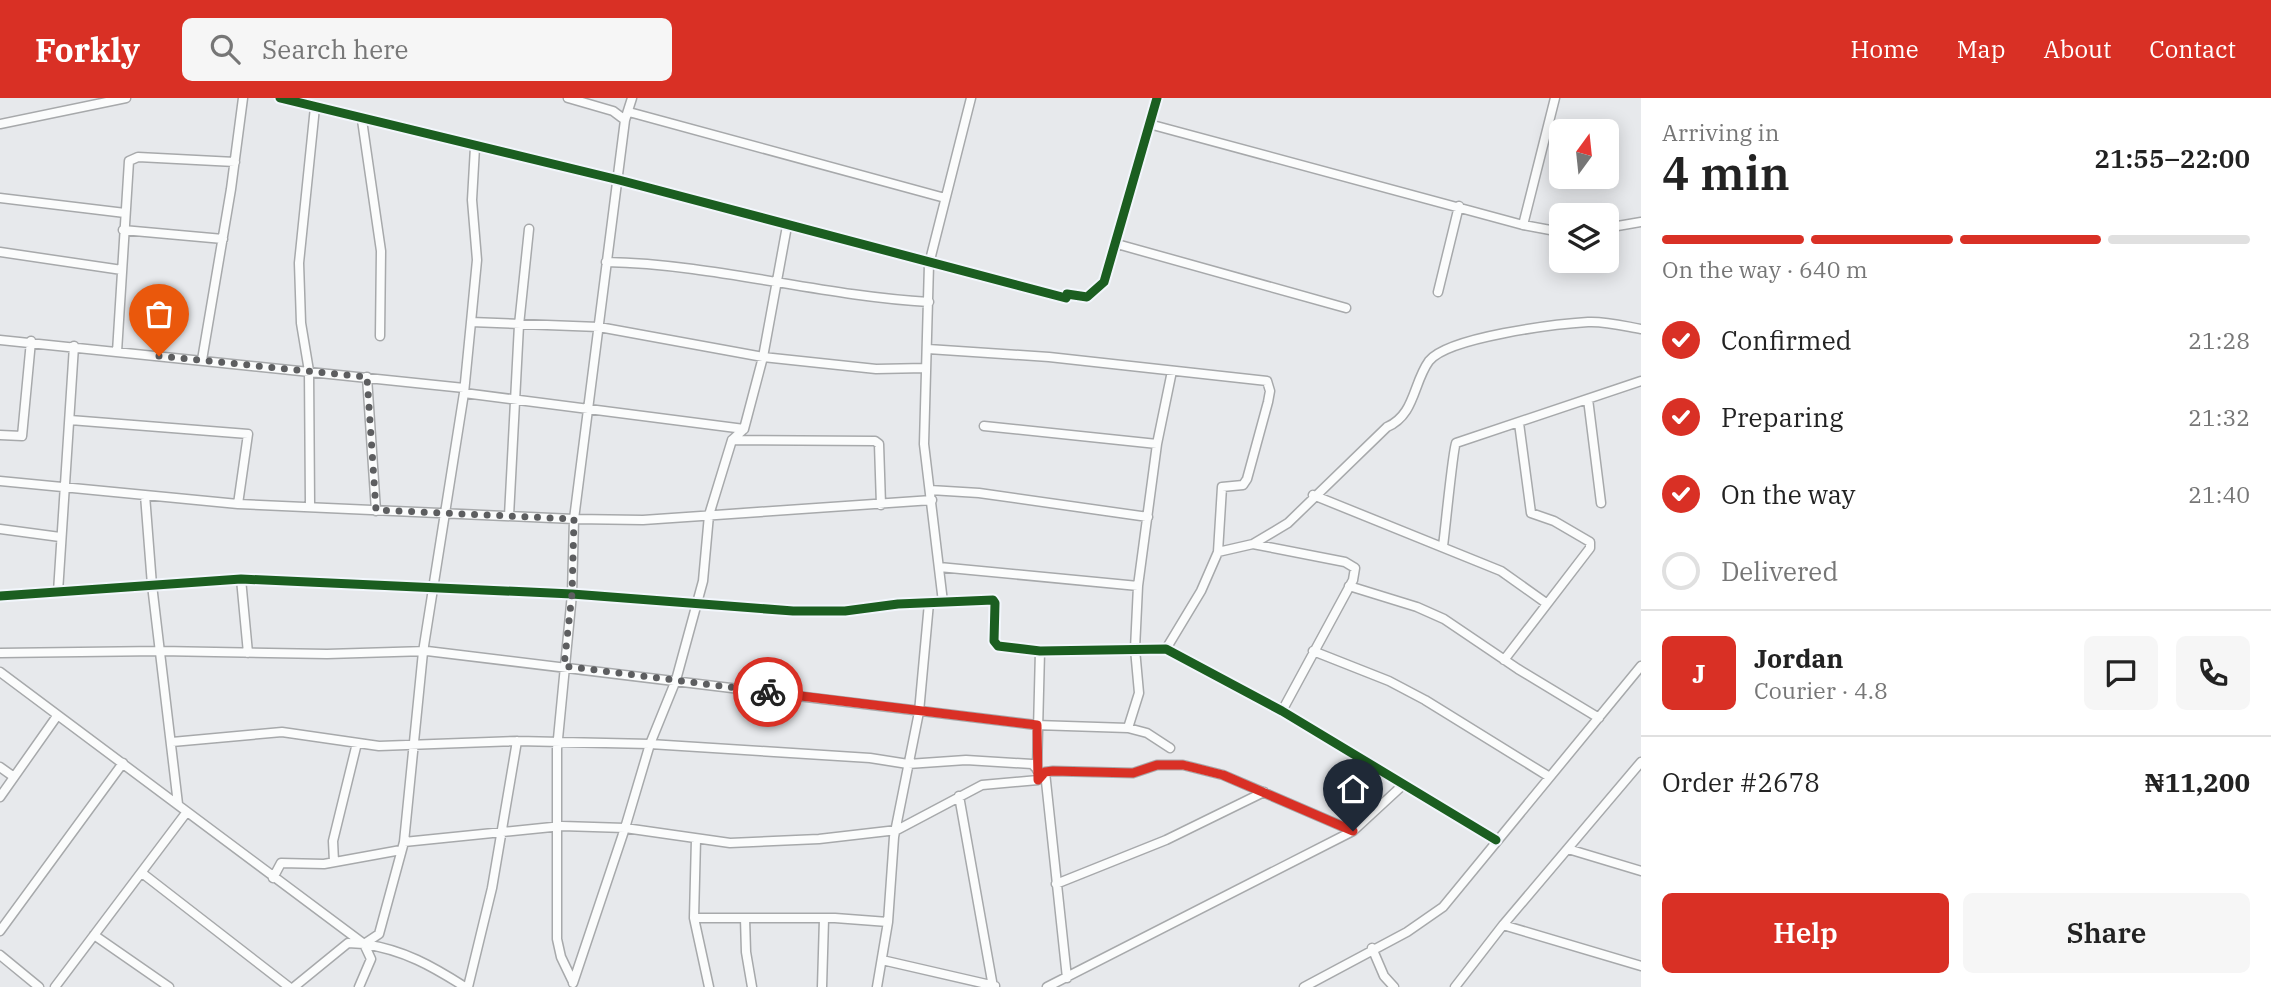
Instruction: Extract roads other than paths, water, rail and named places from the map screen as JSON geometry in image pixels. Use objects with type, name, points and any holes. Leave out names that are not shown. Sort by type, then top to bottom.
[{"type":"street","points":[[0,124],[126,98]]},
{"type":"street","points":[[202,360],[243,98]]},
{"type":"street","points":[[280,98],[362,120],[619,180],[1066,298],[1067,294],[1087,298],[1104,282],[1157,98]]},
{"type":"street","points":[[568,98],[627,116],[945,198]]},
{"type":"street","points":[[572,984],[557,939],[558,741],[572,594],[574,519],[590,408],[606,262],[627,116],[632,98]]},
{"type":"street","points":[[943,601],[924,444],[929,264],[971,98]]},
{"type":"street","points":[[1523,225],[1555,98]]},
{"type":"street","points":[[310,505],[309,370],[301,323],[299,263],[315,107]]},
{"type":"street","points":[[362,120],[381,251],[380,336]]},
{"type":"street","points":[[1149,124],[1549,230]]},
{"type":"street","points":[[364,944],[379,934],[402,846],[423,652],[464,390],[477,261],[472,200],[475,147]]},
{"type":"street","points":[[117,352],[129,161],[133,158],[235,162]]},
{"type":"street","points":[[0,198],[125,213]]},
{"type":"street","points":[[1438,292],[1459,206]]},
{"type":"street","points":[[1619,226],[1641,222]]},
{"type":"street","points":[[572,984],[625,828],[650,744],[676,680],[703,581],[709,515],[732,440],[744,429],[763,357],[779,282],[787,226]]},
{"type":"street","points":[[509,516],[519,325],[529,229]]},
{"type":"street","points":[[123,230],[223,239]]},
{"type":"street","points":[[1117,244],[1346,308]]},
{"type":"street","points":[[0,252],[122,270]]},
{"type":"street","points":[[606,262],[634,262],[779,282],[870,299],[929,302]]},
{"type":"street","points":[[471,322],[599,327],[763,357],[876,369],[926,368]]},
{"type":"street","points":[[1218,552],[1254,544],[1288,523],[1313,495],[1387,427],[1405,414],[1422,373],[1442,350],[1532,328],[1589,322],[1641,329]]},
{"type":"street","points":[[0,340],[309,370],[744,429]]},
{"type":"street","points":[[0,435],[22,436],[31,341]]},
{"type":"street","points":[[58,592],[74,346]]},
{"type":"street","points":[[928,349],[1049,357],[1267,382],[1270,391],[1247,479],[1242,485],[1222,487],[1218,552],[1201,591],[1166,649]]},
{"type":"street","points":[[1128,728],[1139,693],[1135,649],[1138,586],[1157,444],[1172,371]]},
{"type":"street","points":[[367,377],[376,510]]},
{"type":"street","points":[[1443,546],[1453,475],[1453,447],[1641,381]]},
{"type":"street","points":[[1588,399],[1601,503]]},
{"type":"street","points":[[70,419],[248,434],[238,504]]},
{"type":"street","points":[[1504,660],[1590,548],[1590,542],[1554,520],[1531,513],[1519,423]]},
{"type":"street","points":[[984,426],[1157,444]]},
{"type":"street","points":[[732,440],[875,441],[879,450],[881,505]]},
{"type":"street","points":[[0,481],[238,504],[310,505],[574,519],[643,520],[932,500]]},
{"type":"street","points":[[930,490],[979,493],[1148,517]]},
{"type":"street","points":[[145,495],[152,585],[178,804]]},
{"type":"street","points":[[1313,495],[1501,571],[1546,603]]},
{"type":"street","points":[[0,529],[60,537]]},
{"type":"street","points":[[1254,544],[1345,562],[1355,568],[1349,586],[1282,711]]},
{"type":"street","points":[[939,567],[1138,586]]},
{"type":"street","points":[[241,579],[247,653]]},
{"type":"street","points":[[0,596],[241,579],[572,594],[696,606],[845,611],[943,601],[993,600],[994,641],[998,646],[1040,651],[1166,649],[1282,711],[1496,841]]},
{"type":"street","points":[[1349,586],[1418,607],[1444,619],[1504,660],[1599,718]]},
{"type":"street","points":[[877,987],[888,922],[897,830],[919,712],[929,603]]},
{"type":"street","points":[[1040,651],[1037,725],[1066,978]]},
{"type":"street","points":[[1313,651],[1390,681],[1425,699],[1548,776]]},
{"type":"street","points":[[0,653],[423,652],[564,666],[1037,725],[1128,728],[1147,733],[1170,748]]},
{"type":"street","points":[[1304,987],[1406,932],[1443,907],[1641,666]]},
{"type":"street","points":[[0,672],[364,944],[371,959],[359,987]]},
{"type":"street","points":[[0,797],[57,716]]},
{"type":"street","points":[[172,742],[282,732],[379,746],[517,740],[650,744],[870,758],[908,764],[966,760],[1032,764],[1041,771],[1133,773],[1157,765],[1183,765],[1223,775],[1353,831]]},
{"type":"street","points":[[142,873],[292,987],[348,943],[395,949],[426,962],[467,987],[492,888],[517,740]]},
{"type":"street","points":[[334,862],[333,841],[357,743]]},
{"type":"street","points":[[1455,987],[1503,925],[1641,762]]},
{"type":"street","points":[[0,931],[123,763]]},
{"type":"street","points":[[0,767],[14,778]]},
{"type":"street","points":[[273,878],[281,863],[334,862],[402,846],[500,831],[562,826],[625,828],[695,839],[768,843],[897,830],[982,786],[1038,780],[1041,771]]},
{"type":"street","points":[[1047,987],[1234,889],[1353,831],[1404,784]]},
{"type":"street","points":[[1056,884],[1166,840],[1265,792]]},
{"type":"street","points":[[883,960],[994,987],[959,796]]},
{"type":"street","points":[[55,987],[186,813]]},
{"type":"street","points":[[695,839],[694,918],[709,987]]},
{"type":"street","points":[[1568,849],[1641,871]]},
{"type":"street","points":[[694,918],[888,922]]},
{"type":"street","points":[[745,918],[746,952],[752,987]]},
{"type":"street","points":[[822,987],[824,919]]},
{"type":"street","points":[[1503,925],[1641,966]]},
{"type":"street","points":[[94,935],[169,987]]},
{"type":"street","points":[[1372,948],[1384,976],[1394,987]]},
{"type":"street","points":[[0,955],[39,987]]}]
